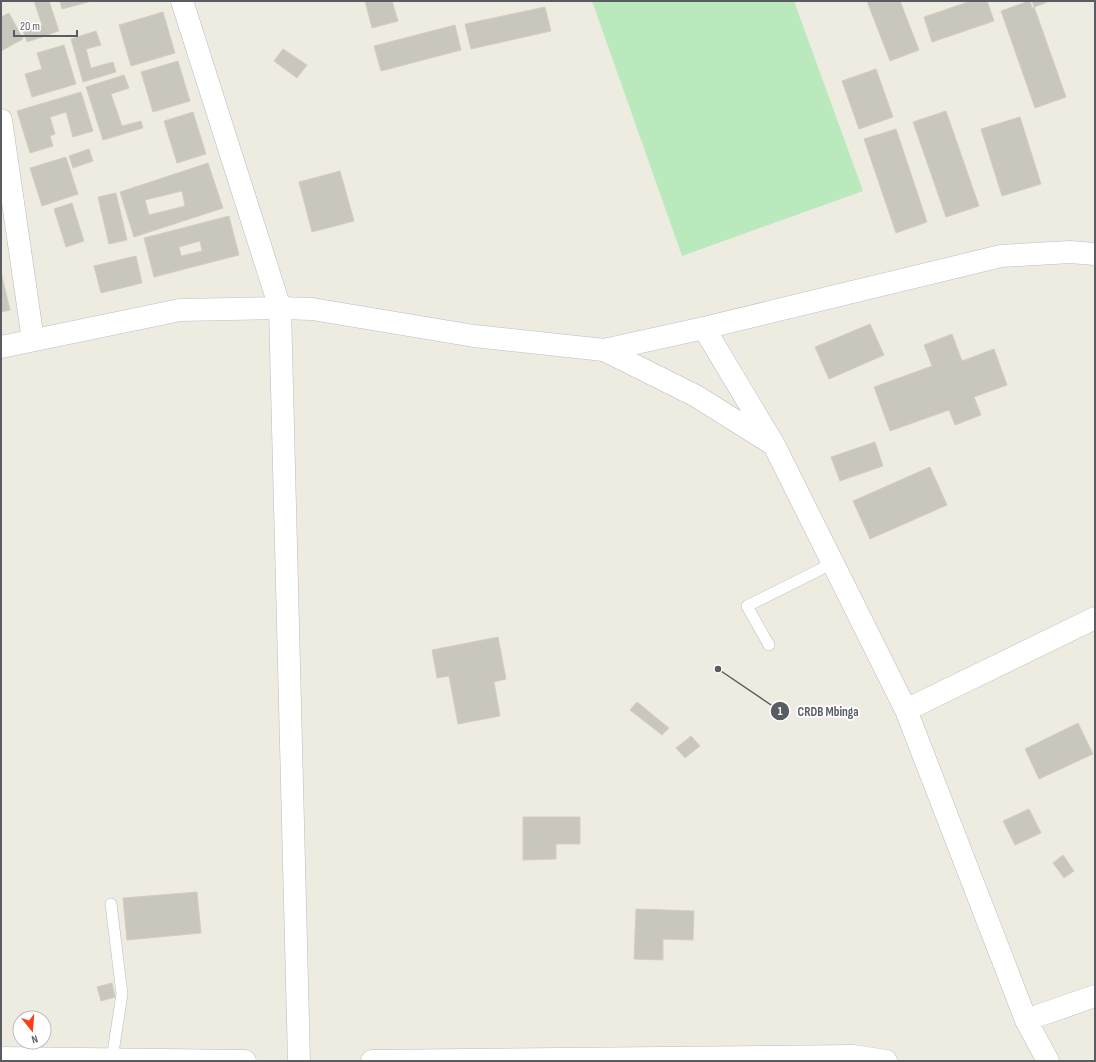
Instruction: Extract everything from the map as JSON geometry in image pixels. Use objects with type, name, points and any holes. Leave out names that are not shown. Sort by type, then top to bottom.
[{"type":"street","points":[[182,1],[280,308],[299,1061]]},
{"type":"street","points":[[1,120],[32,340]]},
{"type":"street","points":[[1,347],[180,310],[280,308],[312,309],[474,336],[604,350],[704,328],[1001,256],[1070,252],[1095,254]]},
{"type":"street","points":[[704,328],[774,445],[906,710],[1026,1020],[1048,1061]]},
{"type":"street","points":[[604,350],[696,396],[774,445]]},
{"type":"street","points":[[906,710],[1095,618]]},
{"type":"street","points":[[1026,1020],[1095,996]]},
{"type":"street","points":[[372,1061],[853,1056],[886,1061]]},
{"type":"street","points":[[1,1058],[245,1061]]},
{"type":"lane","points":[[769,645],[747,606],[833,563]]},
{"type":"lane","points":[[111,904],[122,994],[112,1059]]},
{"type":"green space","points":[[592,1],[794,1],[863,191],[682,256]]},
{"type":"building","points":[[34,1],[49,1],[59,31],[27,42],[23,31],[42,25]]},
{"type":"building","points":[[60,1],[92,1],[62,9]]},
{"type":"building","points":[[365,1],[392,1],[398,21],[372,28]]},
{"type":"building","points":[[867,1],[900,1],[919,50],[890,61]]},
{"type":"building","points":[[971,1],[987,1],[994,21],[932,42],[924,17]]},
{"type":"building","points":[[1030,1],[1050,1],[1032,8]]},
{"type":"building","points":[[1032,1],[1066,97],[1035,108],[1001,11]]},
{"type":"building","points":[[545,7],[551,31],[471,49],[465,24]]},
{"type":"building","points":[[163,12],[175,53],[131,66],[119,25]]},
{"type":"building","points":[[9,13],[23,39],[1,51],[1,17]]},
{"type":"building","points":[[455,25],[461,50],[381,71],[374,46]]},
{"type":"building","points":[[96,31],[101,45],[86,49],[91,68],[113,62],[116,72],[83,82],[71,39]]},
{"type":"building","points":[[64,45],[76,84],[32,97],[25,74],[42,69],[37,53]]},
{"type":"building","points":[[283,49],[307,65],[297,78],[274,61]]},
{"type":"building","points":[[178,61],[190,101],[153,112],[141,72]]},
{"type":"building","points":[[876,69],[893,117],[859,129],[842,81]]},
{"type":"building","points":[[124,75],[129,88],[111,94],[122,126],[141,121],[143,128],[103,140],[86,87]]},
{"type":"building","points":[[81,92],[93,131],[73,137],[66,112],[50,117],[55,134],[50,136],[53,146],[30,153],[17,111]]},
{"type":"building","points":[[946,111],[979,206],[946,217],[913,122]]},
{"type":"building","points":[[193,112],[206,154],[177,163],[164,121]]},
{"type":"building","points":[[1020,117],[1041,184],[1002,196],[981,129]]},
{"type":"building","points":[[896,129],[927,222],[896,233],[864,139]]},
{"type":"building","points":[[89,149],[93,161],[73,168],[69,156]]},
{"type":"building","points":[[66,157],[78,194],[42,206],[30,168]]},
{"type":"building","points":[[208,163],[223,208],[134,237],[120,192]],"holes":[[[182,191],[185,206],[149,215],[145,200]]]},
{"type":"building","points":[[340,171],[354,221],[312,232],[299,182]]},
{"type":"building","points":[[116,193],[127,240],[109,244],[98,197]]},
{"type":"building","points":[[72,203],[84,241],[66,247],[54,209]]},
{"type":"building","points":[[229,216],[239,255],[154,277],[144,238]],"holes":[[[200,241],[202,251],[181,256],[179,247]]]},
{"type":"building","points":[[136,256],[142,283],[101,293],[94,266]]},
{"type":"building","points":[[1,272],[10,310],[1,312]]},
{"type":"building","points":[[870,324],[884,355],[829,379],[815,347]]},
{"type":"building","points":[[952,334],[962,361],[994,349],[1007,385],[974,397],[981,415],[955,425],[949,410],[890,431],[874,387],[932,366],[924,345]]},
{"type":"building","points":[[875,442],[883,466],[840,481],[831,457]]},
{"type":"building","points":[[930,467],[947,505],[870,539],[853,501]]},
{"type":"building","points":[[498,637],[506,679],[494,682],[500,716],[458,724],[449,676],[437,678],[432,650]]},
{"type":"building","points":[[637,702],[669,728],[662,735],[630,710]]},
{"type":"building","points":[[1078,723],[1093,754],[1039,779],[1025,749]]},
{"type":"building","points":[[691,736],[700,746],[685,758],[676,748]]},
{"type":"building","points":[[1029,809],[1041,833],[1015,845],[1003,821]]},
{"type":"building","points":[[523,817],[580,817],[580,844],[556,844],[556,859],[523,860]]},
{"type":"building","points":[[1063,855],[1074,871],[1064,878],[1053,863]]},
{"type":"building","points":[[197,892],[201,933],[127,940],[123,898]]},
{"type":"building","points":[[636,909],[694,911],[693,940],[663,939],[663,960],[634,959]]},
{"type":"building","points":[[112,983],[115,997],[101,1001],[97,987]]},
{"type":"place","name":"CRDB Mbinga","points":[[718,669]]}]
